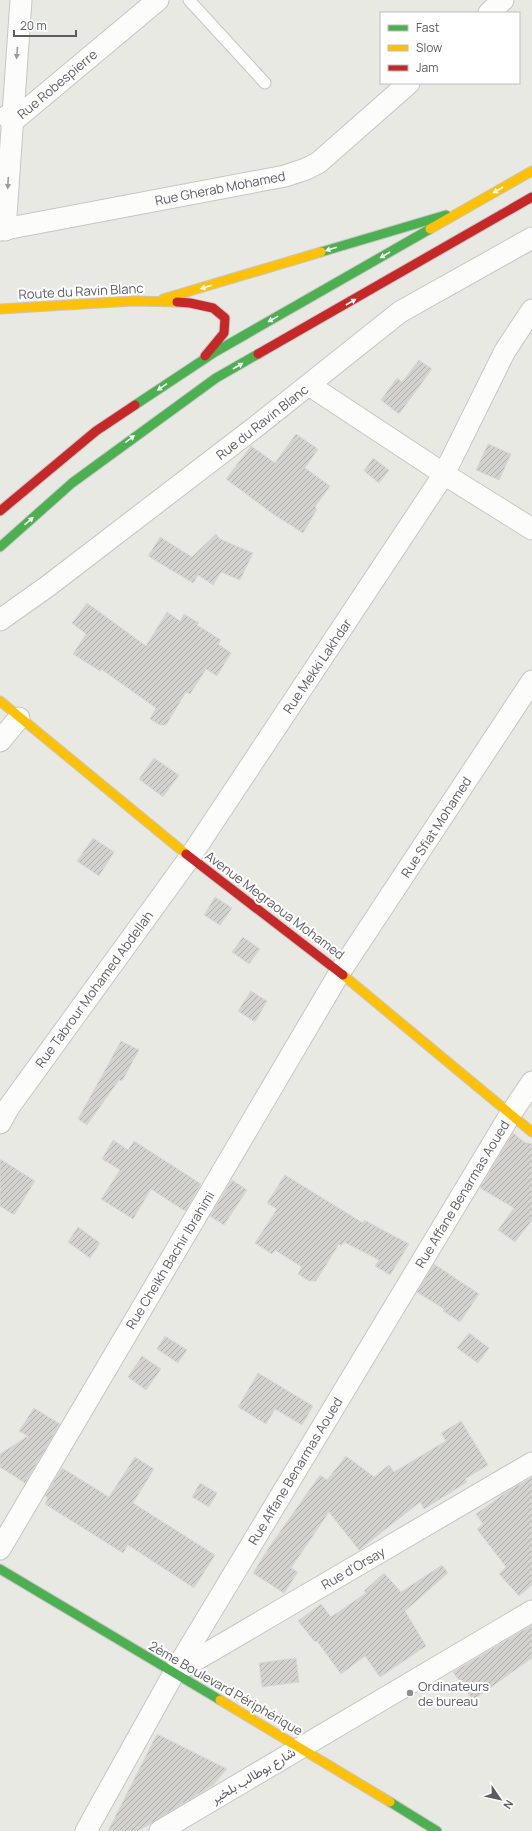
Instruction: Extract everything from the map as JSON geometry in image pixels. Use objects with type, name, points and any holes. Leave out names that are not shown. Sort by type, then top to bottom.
[{"type":"main road","points":[[0,511],[28,486],[96,431],[198,362],[532,170]]},
{"type":"main road","points":[[0,546],[72,483],[216,378],[532,197]]},
{"type":"main road","points":[[163,300],[462,210]]},
{"type":"main road","points":[[163,300],[212,307],[223,315],[227,325],[224,336],[216,346],[198,362]]},
{"type":"main road","name":"Route du Ravin Blanc","points":[[0,309],[163,300]]},
{"type":"main road","name":"Avenue Megraoua Mohamed","points":[[0,701],[190,857],[340,972],[532,1132]]},
{"type":"main road","name":"2ème Boulevard Périphérique","points":[[0,1569],[300,1747],[437,1831]]},
{"type":"street","points":[[3,230],[6,115],[21,0]]},
{"type":"street","name":"Rue Robespierre","points":[[6,115],[158,0]]},
{"type":"street","points":[[490,12],[503,0]]},
{"type":"street","name":"Rue Gherab Mohamed","points":[[3,230],[285,176],[306,169],[330,153],[408,84]]},
{"type":"street","name":"Rue du Ravin Blanc","points":[[0,620],[54,582],[309,385],[400,312],[532,238]]},
{"type":"street","name":"Rue Mekki Lakhdar","points":[[190,857],[444,474],[505,351],[532,310]]},
{"type":"street","points":[[309,385],[444,474],[532,528]]},
{"type":"street","name":"Rue Sfiat Mohamed","points":[[340,972],[532,681]]},
{"type":"street","points":[[0,741],[19,718]]},
{"type":"street","name":"Rue Tabrour Mohamed Abdellah","points":[[0,1123],[9,1107],[190,857]]},
{"type":"street","name":"Rue Cheikh Bachir Ibrahimi","points":[[0,1549],[340,972]]},
{"type":"street","name":"Rue Affane Benarmas Aoued","points":[[86,1831],[174,1673],[510,1115],[532,1082]]},
{"type":"street","name":"Rue d'Orsay","points":[[174,1673],[532,1464]]},
{"type":"street","name":"شارع بوطالب بلخير","points":[[160,1831],[532,1611]]},
{"type":"lane","points":[[189,0],[265,83]]},
{"type":"building","points":[[419,360],[432,369],[399,414],[381,400],[397,378],[402,382]]},
{"type":"building","points":[[296,434],[318,449],[305,468],[330,486],[315,507],[317,509],[303,533],[273,514],[226,479],[251,446],[275,463]]},
{"type":"building","points":[[488,444],[511,454],[499,480],[476,470]]},
{"type":"building","points":[[373,458],[389,470],[379,483],[364,471]]},
{"type":"building","points":[[216,534],[220,539],[253,553],[240,580],[221,572],[213,585],[198,575],[193,583],[148,556],[160,537],[192,557]]},
{"type":"building","points":[[87,603],[146,646],[167,612],[180,621],[184,614],[199,623],[197,625],[221,640],[218,644],[231,653],[217,676],[206,669],[190,694],[186,692],[166,725],[160,725],[150,719],[156,708],[101,669],[100,671],[73,654],[86,634],[72,623]]},
{"type":"building","points":[[154,758],[179,775],[163,797],[139,779]]},
{"type":"building","points":[[93,838],[114,852],[99,876],[77,861]]},
{"type":"building","points":[[215,897],[232,908],[220,925],[204,915]]},
{"type":"building","points":[[243,937],[260,949],[249,964],[232,952]]},
{"type":"building","points":[[251,991],[267,1001],[255,1022],[238,1011]]},
{"type":"building","points":[[121,1041],[139,1050],[122,1081],[119,1080],[87,1125],[78,1119]]},
{"type":"building","points":[[513,1133],[524,1142],[532,1144],[532,1220],[515,1242],[498,1230],[514,1208],[480,1188]]},
{"type":"building","points":[[113,1140],[128,1150],[134,1141],[201,1184],[185,1211],[151,1189],[133,1219],[101,1199],[120,1170],[102,1159]]},
{"type":"building","points":[[0,1159],[35,1181],[14,1215],[0,1206]]},
{"type":"building","points":[[285,1175],[363,1223],[364,1220],[409,1244],[390,1275],[375,1266],[379,1260],[344,1242],[341,1246],[339,1244],[316,1281],[309,1281],[298,1274],[302,1267],[275,1250],[272,1254],[255,1243],[277,1209],[267,1203]]},
{"type":"building","points":[[232,1180],[247,1190],[224,1225],[210,1216]]},
{"type":"building","points":[[78,1227],[100,1243],[90,1258],[68,1242]]},
{"type":"building","points":[[434,1264],[479,1294],[460,1322],[443,1311],[444,1309],[417,1292]]},
{"type":"building","points":[[469,1333],[489,1348],[478,1363],[457,1348]]},
{"type":"building","points":[[165,1336],[187,1350],[178,1363],[157,1349]]},
{"type":"building","points":[[142,1356],[161,1369],[146,1390],[128,1377]]},
{"type":"building","points":[[258,1373],[313,1406],[302,1425],[275,1409],[266,1424],[238,1407]]},
{"type":"building","points":[[34,1408],[60,1424],[25,1483],[0,1467],[0,1454],[28,1436],[19,1431]]},
{"type":"building","points":[[461,1421],[488,1465],[465,1479],[467,1482],[424,1509],[420,1502],[359,1550],[329,1512],[291,1568],[298,1572],[284,1593],[253,1573],[270,1546],[320,1475],[327,1480],[346,1456],[374,1477],[389,1465],[394,1472],[446,1441],[441,1433]]},
{"type":"building","points":[[135,1457],[154,1469],[133,1503],[215,1555],[194,1588],[128,1545],[123,1553],[45,1504],[48,1498],[45,1496],[62,1468],[109,1497]]},
{"type":"building","points":[[532,1477],[532,1585],[519,1596],[499,1574],[506,1567],[477,1529],[483,1524],[476,1514],[508,1491]]},
{"type":"building","points":[[200,1483],[217,1493],[209,1507],[192,1497]]},
{"type":"building","points":[[442,1565],[448,1573],[405,1611],[426,1646],[380,1677],[365,1656],[341,1674],[317,1641],[315,1642],[298,1621],[321,1604],[331,1617],[366,1593],[364,1591],[384,1573],[401,1592]]},
{"type":"building","points":[[532,1625],[532,1658],[473,1700],[453,1672]]},
{"type":"building","points":[[296,1658],[299,1682],[262,1687],[259,1663]]},
{"type":"building","points":[[157,1734],[227,1769],[213,1785],[138,1831],[108,1831]]},
{"type":"traffic: fast","points":[[321,252],[446,215]]},
{"type":"traffic: fast","points":[[135,405],[215,352],[430,229]]},
{"type":"traffic: fast","points":[[0,547],[72,483],[216,378],[258,354]]},
{"type":"traffic: fast","points":[[0,1569],[220,1700]]},
{"type":"traffic: fast","points":[[390,1802],[437,1831]]},
{"type":"traffic: slow","points":[[430,229],[532,171]]},
{"type":"traffic: slow","points":[[163,299],[321,252]]},
{"type":"traffic: slow","points":[[0,309],[134,301],[177,302]]},
{"type":"traffic: slow","points":[[0,701],[186,854]]},
{"type":"traffic: slow","points":[[343,975],[532,1132]]},
{"type":"traffic: slow","points":[[220,1700],[390,1802]]},
{"type":"traffic: jam","points":[[258,354],[532,197]]},
{"type":"traffic: jam","points":[[177,302],[213,308],[225,318],[224,333],[205,356]]},
{"type":"traffic: jam","points":[[0,511],[96,431],[135,405]]},
{"type":"traffic: jam","points":[[186,854],[343,975]]},
{"type":"place","name":"Ordinateurs de bureau","points":[[410,1693]]}]
